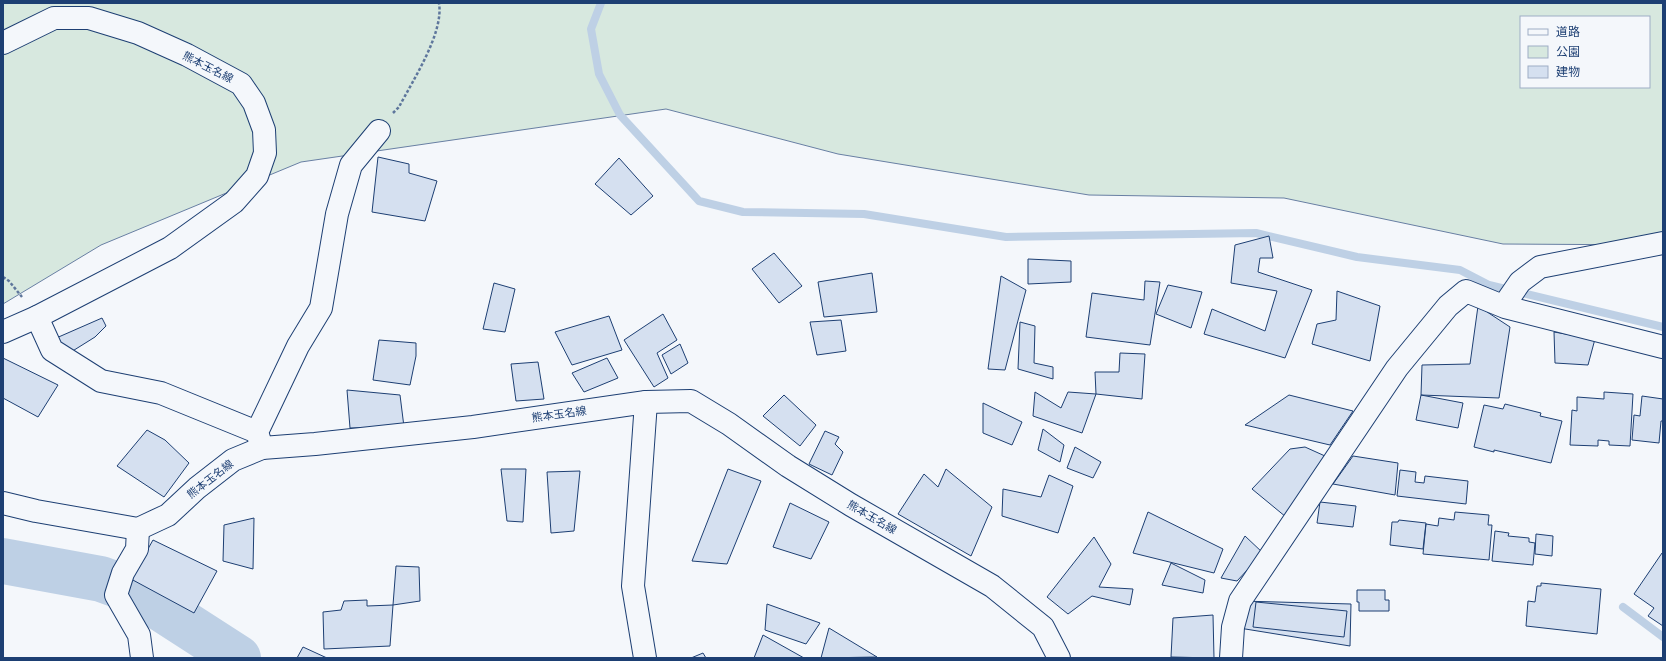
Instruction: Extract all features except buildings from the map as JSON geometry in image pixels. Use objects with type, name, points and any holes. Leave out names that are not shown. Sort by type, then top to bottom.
[{"type":"main road","name":"熊本玉名線","points":[[3,43],[54,18],[89,18],[138,33],[187,55],[241,84],[254,103],[264,130],[265,153],[257,176],[234,202],[170,248],[37,317],[3,332]]},
{"type":"main road","points":[[37,317],[52,350],[101,381],[161,393],[259,440],[298,346],[321,308],[337,214],[351,165],[379,131]]},
{"type":"main road","points":[[1511,295],[1540,267],[1663,243]]},
{"type":"main road","points":[[1231,658],[1233,627],[1240,601],[1398,368],[1448,306],[1466,291],[1511,295],[1663,347]]},
{"type":"main road","name":"熊本玉名線","points":[[138,529],[168,515],[197,488],[259,440],[315,444],[473,427],[646,402],[691,401],[729,424],[788,466],[851,505],[992,586],[1043,627],[1059,658]]},
{"type":"main road","points":[[645,658],[633,586],[646,402]]},
{"type":"main road","points":[[3,503],[36,511],[138,529],[137,549],[123,573],[116,595],[139,635],[142,658]]},
{"type":"path","points":[[379,131],[399,107],[430,46],[441,12],[439,3]]},
{"type":"green space","points":[[3,3],[1663,3],[1663,245],[1503,244],[1284,198],[1089,195],[838,154],[666,109],[301,162],[101,245],[3,304]]},
{"type":"waterway","points":[[601,3],[591,29],[599,74],[620,115],[699,201],[743,212],[864,214],[1006,237],[1256,233],[1357,257],[1460,270],[1489,285],[1663,327]]},
{"type":"waterway","points":[[3,561],[101,579],[134,591],[238,658]]},
{"type":"waterway","points":[[1623,607],[1663,637]]}]
